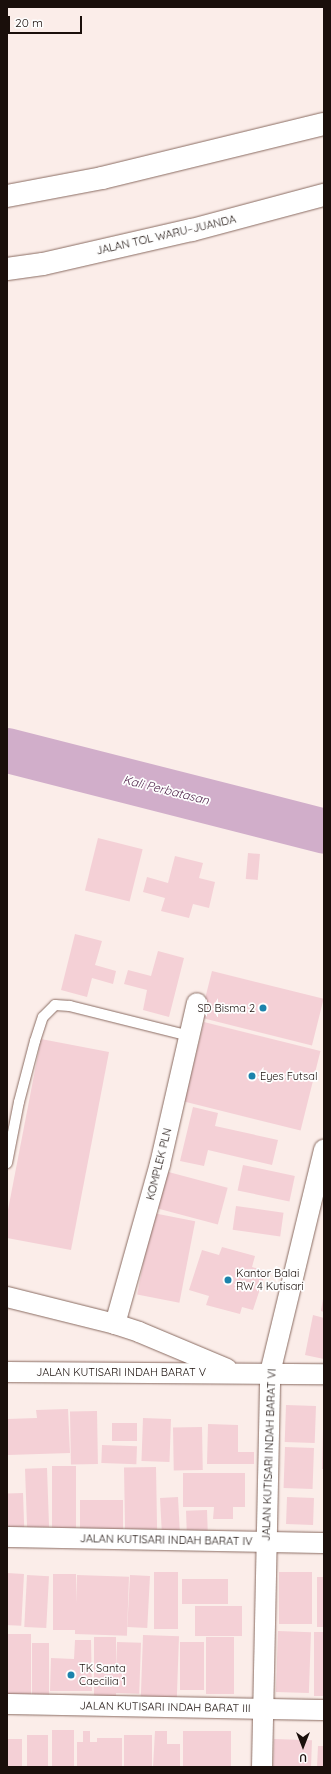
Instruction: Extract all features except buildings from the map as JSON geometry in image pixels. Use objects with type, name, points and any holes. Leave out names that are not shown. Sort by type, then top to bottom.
[{"type":"highway","points":[[7,196],[102,178],[324,124]]},
{"type":"highway","name":"JALAN TOL WARU–JUANDA","points":[[7,269],[43,264],[192,230],[324,196]]},
{"type":"street","name":"KOMPLEK PLN","points":[[116,1324],[158,1171],[197,1003]]},
{"type":"street","name":"JALAN KUTISARI INDAH BARAT VI","points":[[262,1767],[270,1373],[324,1149]]},
{"type":"street","name":"JALAN KUTISARI INDAH BARAT V","points":[[7,1297],[116,1324],[139,1332],[235,1373]]},
{"type":"street","name":"JALAN KUTISARI INDAH BARAT V","points":[[7,1372],[324,1374]]},
{"type":"street","name":"JALAN KUTISARI INDAH BARAT IV","points":[[7,1537],[324,1543]]},
{"type":"street","name":"JALAN KUTISARI INDAH BARAT III","points":[[7,1704],[324,1710]]},
{"type":"lane","points":[[7,1163],[19,1102],[35,1041],[43,1016],[55,1005],[70,1006],[189,1036]]},
{"type":"waterway","name":"Kali Perbatasan","points":[[7,750],[324,831]]},
{"type":"place","name":"SD Bisma 2","points":[[263,1008]]},
{"type":"place","name":"Eyes Futsal","points":[[252,1076]]},
{"type":"place","name":"Kantor Balai RW 4 Kutisari","points":[[228,1280]]},
{"type":"place","name":"TK Santa Caecilia 1","points":[[71,1675]]}]
